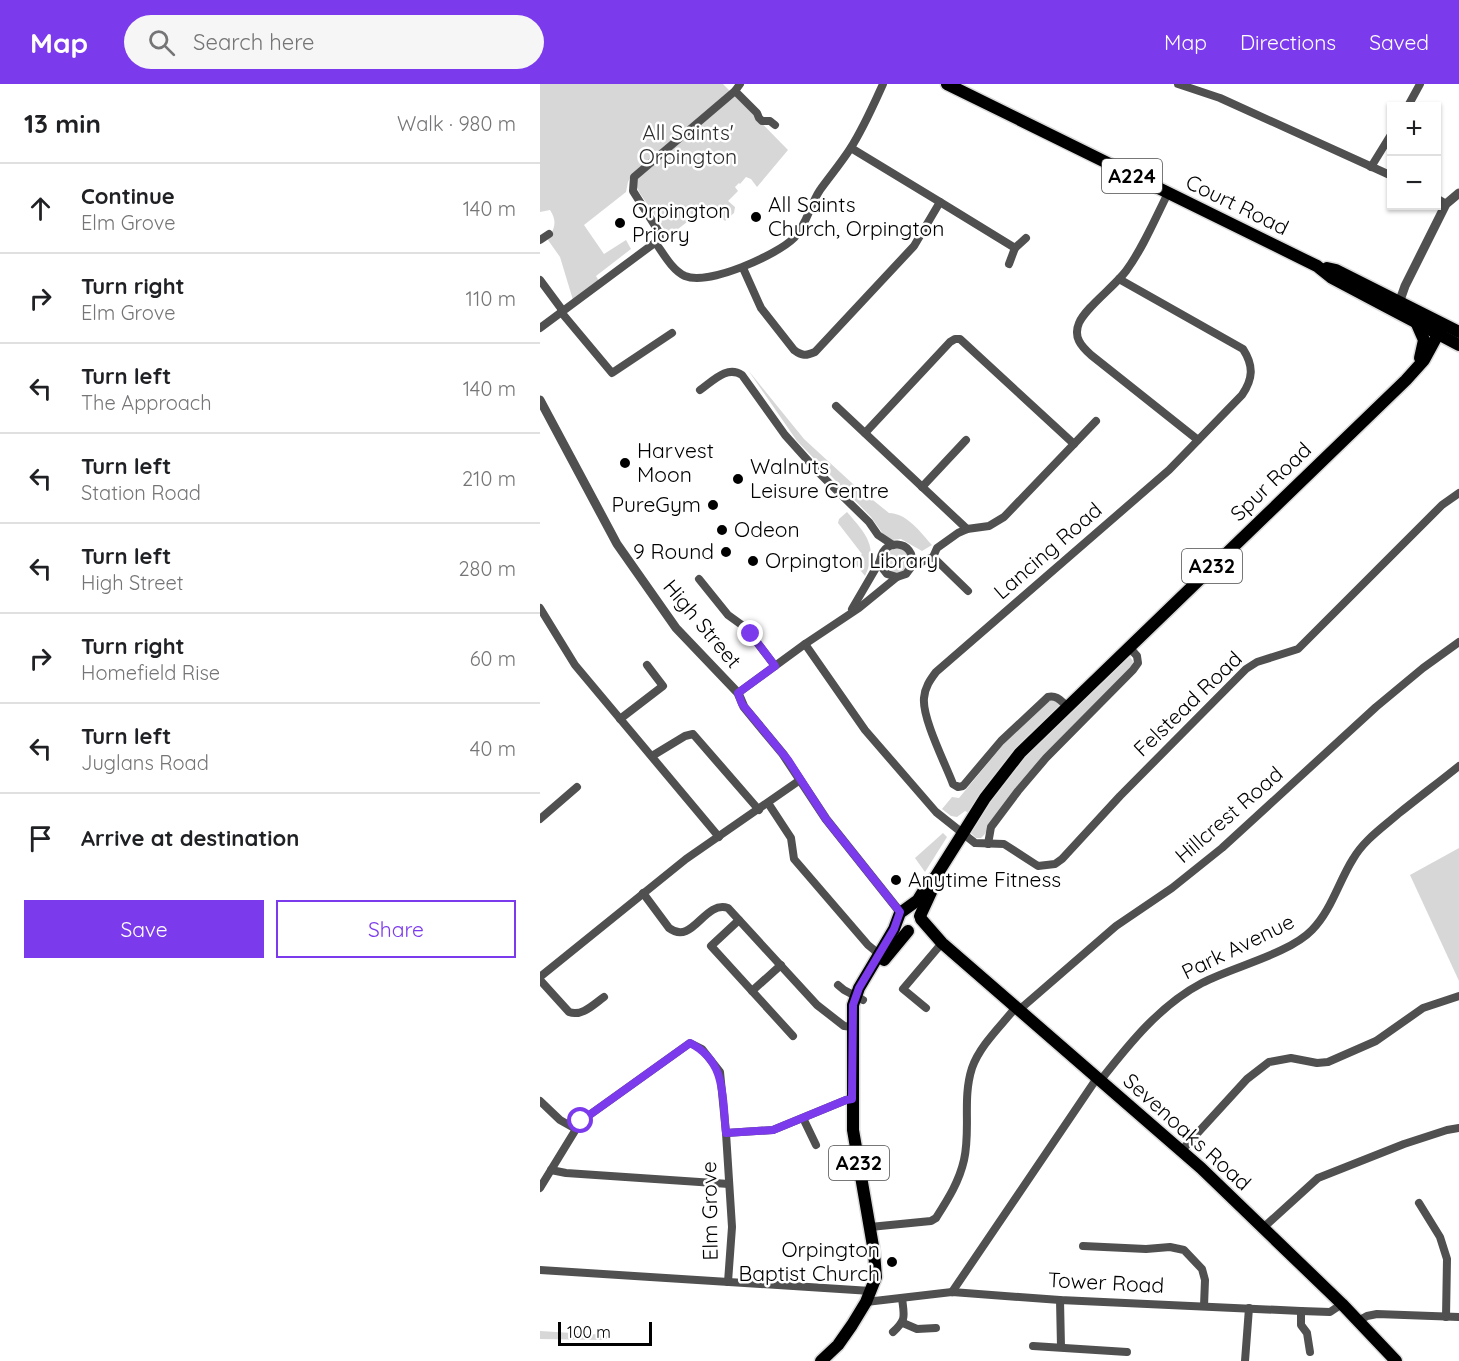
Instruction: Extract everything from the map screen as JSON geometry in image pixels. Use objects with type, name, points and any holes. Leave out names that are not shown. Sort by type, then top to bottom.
[{"type":"main road","name":"Court Road","points":[[947,84],[1317,266],[1332,278],[1417,324],[1459,332]]},
{"type":"main road","name":"Court Road","points":[[1317,266],[1336,270],[1400,302],[1459,345]]},
{"type":"main road","points":[[1415,371],[1424,343],[1421,329],[1417,324]]},
{"type":"main road","points":[[1415,371],[1441,330]]},
{"type":"main road","name":"Spur Road","points":[[920,917],[936,876],[985,798],[1020,753],[1415,371]]},
{"type":"main road","name":"Spur Road","points":[[859,998],[879,954],[902,914],[918,900],[926,886],[936,876]]},
{"type":"main road","points":[[853,1024],[859,1012],[859,998],[886,957],[910,931],[919,926],[920,917],[916,910],[902,914],[902,928],[910,931]]},
{"type":"main road","name":"Sevenoaks Road","points":[[920,917],[942,943],[1182,1150],[1264,1227],[1396,1361]]},
{"type":"main road","name":"Sevenoaks Road","points":[[910,931],[925,934],[942,943]]},
{"type":"main road","name":"A232","points":[[828,1359],[868,1296],[877,1269],[853,1130],[853,1024]]},
{"type":"street","points":[[655,242],[676,270],[685,276],[695,278],[743,268],[777,251],[794,238],[804,224],[819,192],[851,148],[883,84]]},
{"type":"street","points":[[1178,84],[1220,98],[1387,174]]},
{"type":"street","points":[[1410,102],[1420,84]]},
{"type":"street","points":[[540,328],[660,239],[659,232],[633,191],[634,177],[737,87],[759,118],[775,125]]},
{"type":"street","points":[[1371,167],[1387,142]]},
{"type":"street","points":[[851,148],[1015,248]]},
{"type":"street","points":[[1168,193],[1142,244],[1119,279],[1083,316],[1077,331],[1078,340],[1091,355],[1197,440]]},
{"type":"street","points":[[1401,315],[1398,312],[1400,302],[1446,204],[1459,193]]},
{"type":"street","points":[[1441,201],[1446,204]]},
{"type":"street","points":[[743,268],[761,308],[794,350],[800,355],[807,356],[815,352],[914,246],[940,202]]},
{"type":"street","points":[[540,240],[549,234]]},
{"type":"street","points":[[1009,264],[1015,248],[1026,238]]},
{"type":"street","name":"Lancing Road","points":[[1067,706],[1058,698],[1048,697],[1001,741],[963,786],[958,787],[953,784],[926,713],[924,698],[928,682],[936,672],[1169,470],[1242,395],[1249,385],[1252,372],[1249,359],[1243,349],[1119,279]]},
{"type":"street","points":[[540,280],[562,312],[612,374],[672,333]]},
{"type":"street","points":[[866,433],[950,342],[960,339],[1074,444]]},
{"type":"street","points":[[700,390],[728,371],[736,370],[785,435],[820,474],[869,522],[878,535],[893,545],[903,546],[911,553],[933,557],[968,591]]},
{"type":"street","name":"High Street","points":[[541,404],[617,544],[673,623],[738,693],[742,704],[788,760],[831,826],[902,914]]},
{"type":"street","points":[[836,406],[967,529]]},
{"type":"street","points":[[738,693],[897,577],[906,574],[912,566],[933,557],[937,548],[967,529],[988,526],[1004,518],[1096,421]]},
{"type":"street","points":[[922,487],[966,440]]},
{"type":"street","name":"Felstead Road","points":[[805,644],[874,741],[932,809],[975,843],[999,843],[1009,846],[1030,863],[1038,866],[1055,864],[1246,669],[1257,662],[1298,649],[1442,505],[1459,492]]},
{"type":"street","points":[[878,535],[880,559],[885,572],[897,577]]},
{"type":"street","points":[[850,613],[884,550],[893,545]]},
{"type":"street","points":[[911,553],[912,566]]},
{"type":"street","points":[[699,579],[728,615],[746,628],[775,666]]},
{"type":"street","points":[[540,608],[575,665],[719,837]]},
{"type":"street","name":"Hillcrest Road","points":[[870,1227],[931,1221],[936,1218],[957,1183],[965,1158],[966,1102],[973,1066],[981,1050],[1017,1009],[1116,926],[1172,888],[1222,848],[1370,713],[1423,668],[1459,642]]},
{"type":"street","points":[[988,844],[990,827],[1018,791],[1046,758],[1133,670],[1138,663],[1137,656],[1129,647]]},
{"type":"street","points":[[620,719],[663,686],[647,665]]},
{"type":"street","points":[[652,756],[693,734],[759,810]]},
{"type":"street","name":"Park Avenue","points":[[952,1292],[1099,1079],[1137,1036],[1161,1012],[1185,993],[1204,982],[1289,945],[1312,930],[1320,921],[1353,859],[1373,834],[1459,766]]},
{"type":"street","points":[[604,997],[582,1013],[575,1015],[569,1012],[540,978],[686,859],[800,780]]},
{"type":"street","points":[[540,819],[577,787]]},
{"type":"street","points":[[768,803],[791,838],[794,859],[868,945],[879,954]]},
{"type":"street","points":[[643,893],[675,933],[682,934],[716,908],[721,906],[728,908],[818,1005],[844,1026],[853,1024]]},
{"type":"street","points":[[739,921],[711,946],[794,1036]]},
{"type":"street","points":[[926,1008],[903,989],[942,943]]},
{"type":"street","points":[[752,991],[781,965]]},
{"type":"street","points":[[838,985],[859,998]]},
{"type":"street","points":[[1182,1150],[1247,1079],[1269,1062],[1292,1058],[1317,1064],[1328,1062],[1376,1041],[1423,1008],[1459,996]]},
{"type":"street","name":"Elm Grove","points":[[540,1188],[581,1121],[690,1043],[702,1049],[720,1072],[732,1227],[728,1282]]},
{"type":"street","points":[[726,1133],[773,1130],[852,1099]]},
{"type":"street","points":[[540,1101],[560,1120],[576,1129]]},
{"type":"street","points":[[803,1118],[816,1145]]},
{"type":"street","points":[[1264,1227],[1318,1178],[1404,1144],[1459,1128]]},
{"type":"street","points":[[551,1170],[566,1173],[729,1184]]},
{"type":"street","points":[[1419,1203],[1440,1237],[1448,1259],[1446,1317]]},
{"type":"street","points":[[1083,1246],[1146,1249],[1170,1247],[1184,1250],[1197,1262],[1203,1272],[1204,1305]]},
{"type":"street","name":"Tower Road","points":[[540,1270],[728,1282],[902,1298],[952,1292],[1330,1312],[1342,1304]]},
{"type":"street","points":[[893,1332],[903,1323],[905,1317],[902,1298]]},
{"type":"street","points":[[1060,1299],[1061,1347]]},
{"type":"street","points":[[1245,1361],[1249,1308]]},
{"type":"street","points":[[1301,1311],[1301,1325],[1307,1333],[1310,1352]]},
{"type":"street","points":[[1358,1321],[1377,1314],[1459,1317]]},
{"type":"street","points":[[903,1323],[917,1329],[936,1328]]},
{"type":"street","points":[[1032,1346],[1127,1352]]},
{"type":"green space","name":"All Saints' Orpington","points":[[540,84],[723,84],[788,150],[757,187],[751,179],[746,177],[735,187],[738,191],[728,201],[735,207],[734,213],[725,221],[709,205],[669,236],[639,192],[632,174],[626,192],[584,225],[604,254],[626,240],[631,249],[596,276],[599,281],[573,300],[560,257],[548,240],[554,225],[554,218],[550,210],[540,212]]},
{"type":"green space","points":[[748,370],[804,439],[889,513],[902,516],[913,524],[932,545],[922,551],[901,539],[886,538],[871,517],[797,441]]},
{"type":"green space","points":[[847,512],[868,541],[871,557],[865,576],[853,561],[862,554],[838,523]]},
{"type":"green space","points":[[896,548],[905,552],[909,561],[905,570],[896,574],[887,570],[883,561],[887,552]]},
{"type":"green space","points":[[1130,657],[1133,661],[1132,666],[1014,791],[984,835],[976,838],[970,832],[1003,781],[1023,757],[1123,658]]},
{"type":"green space","points":[[1053,699],[1061,706],[969,813],[965,811],[957,817],[951,816],[942,809],[952,797],[959,798],[1007,740]]},
{"type":"green space","points":[[943,833],[947,837],[925,872],[915,858]]},
{"type":"green space","points":[[1459,848],[1459,981],[1410,875]]},
{"type":"green space","points":[[540,1331],[605,1335],[610,1338],[601,1340],[540,1339]]},
{"type":"place","name":"All Saints Church, Orpington","points":[[756,217]]},
{"type":"place","name":"Orpington Priory","points":[[620,223]]},
{"type":"place","name":"Harvest Moon","points":[[625,463]]},
{"type":"place","name":"Walnuts Leisure Centre","points":[[738,479]]},
{"type":"place","name":"PureGym","points":[[713,505]]},
{"type":"place","name":"Odeon","points":[[722,530]]},
{"type":"place","name":"9 Round","points":[[726,552]]},
{"type":"place","name":"Orpington Library","points":[[753,561]]},
{"type":"place","name":"Anytime Fitness","points":[[896,880]]},
{"type":"place","name":"Orpington Baptist Church","points":[[892,1262]]},
{"type":"route","points":[[581,1121],[690,1043],[702,1049],[720,1072],[726,1133],[773,1130],[852,1099],[852,1010],[855,997],[894,929],[900,912],[826,819],[788,760],[742,704],[738,693],[775,666],[751,634]]}]
